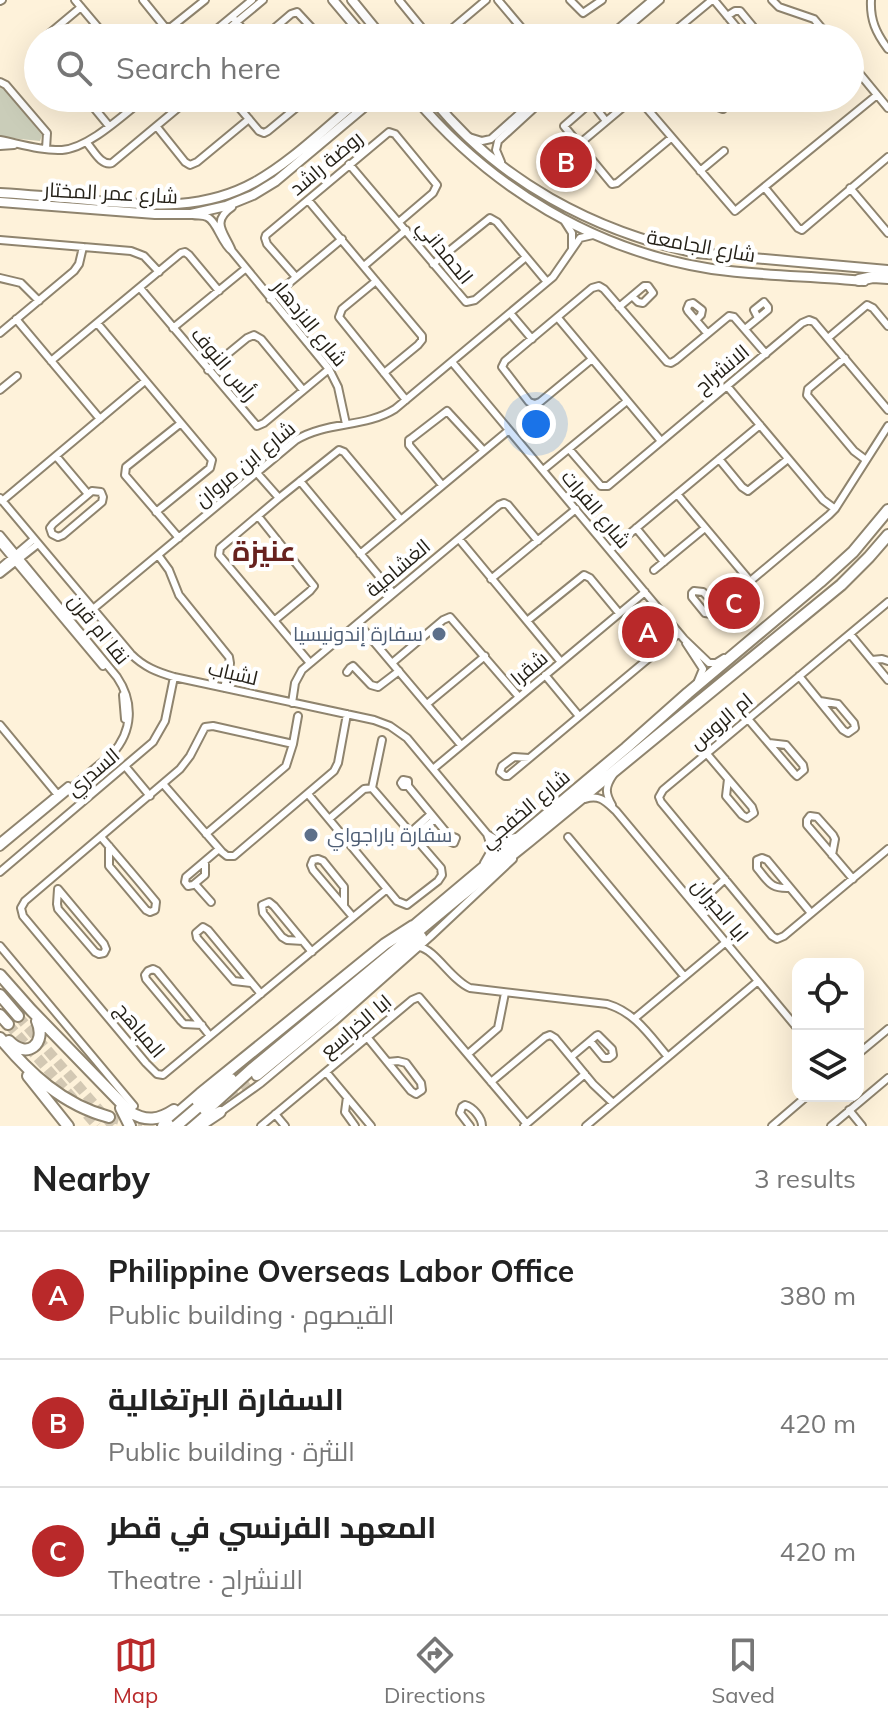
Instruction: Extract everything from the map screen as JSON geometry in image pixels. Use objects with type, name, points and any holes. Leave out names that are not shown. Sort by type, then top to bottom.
[{"type":"highway","points":[[859,280],[873,277],[888,281]]},
{"type":"highway","name":"شارع الخفجي","points":[[176,1126],[201,1119],[253,1068],[493,871],[526,837],[688,693],[838,567],[888,510]]},
{"type":"highway","name":"شارع الخفجي","points":[[189,1126],[201,1119],[477,872],[575,803],[617,769],[841,585],[888,535]]},
{"type":"highway","points":[[257,1075],[382,972],[493,871]]},
{"type":"highway","points":[[163,1126],[385,944],[418,922]]},
{"type":"highway","points":[[0,975],[111,1094],[137,1117],[156,1119],[167,1115],[200,1094]]},
{"type":"highway","points":[[0,995],[18,1016]]},
{"type":"highway","points":[[0,1015],[18,1049],[26,1049],[39,1041],[41,1033],[31,1010]]},
{"type":"highway","points":[[0,1038],[36,1076],[61,1096],[109,1117]]},
{"type":"highway","points":[[17,1057],[23,1070],[68,1126]]},
{"type":"highway","points":[[111,1094],[130,1126]]},
{"type":"highway","points":[[201,1119],[220,1112]]},
{"type":"main road","points":[[333,0],[352,23]]},
{"type":"main road","points":[[352,0],[372,24]]},
{"type":"main road","name":"شارع عمر المختار","points":[[0,195],[145,205],[205,201],[239,190],[262,177],[345,112]]},
{"type":"main road","name":"شارع عمر المختار","points":[[0,195],[155,214],[191,214],[240,201],[276,181],[358,112]]},
{"type":"main road","name":"شارع الجامعة","points":[[427,112],[476,161],[525,197],[594,235],[641,253],[713,269],[859,280]]},
{"type":"main road","points":[[438,112],[450,126],[464,134]]},
{"type":"main road","name":"شارع الجامعة","points":[[444,112],[464,134],[520,179],[583,216],[605,225],[697,253],[888,270]]},
{"type":"street","points":[[75,0],[95,24]]},
{"type":"street","points":[[143,0],[162,24]]},
{"type":"street","points":[[175,24],[205,0]]},
{"type":"street","points":[[230,24],[252,0]]},
{"type":"street","points":[[227,24],[263,0]]},
{"type":"street","points":[[400,0],[419,24]]},
{"type":"street","points":[[458,24],[486,0]]},
{"type":"street","points":[[498,0],[517,24]]},
{"type":"street","points":[[570,0],[583,13],[602,0]]},
{"type":"street","points":[[624,24],[652,0]]},
{"type":"street","points":[[632,24],[660,0]]},
{"type":"street","points":[[686,24],[713,0],[734,24]]},
{"type":"street","points":[[772,0],[779,7],[814,19],[818,24]]},
{"type":"street","points":[[871,0],[875,28],[888,49]]},
{"type":"street","points":[[61,24],[81,7]]},
{"type":"street","points":[[727,16],[740,11],[751,24]]},
{"type":"street","points":[[279,24],[297,12],[308,24]]},
{"type":"street","points":[[234,19],[238,24]]},
{"type":"street","points":[[864,79],[888,108]]},
{"type":"street","points":[[0,82],[24,106]]},
{"type":"street","points":[[864,106],[877,95]]},
{"type":"street","points":[[29,112],[47,133],[46,149]]},
{"type":"street","points":[[98,112],[109,126]]},
{"type":"street","points":[[87,143],[103,162],[110,164],[174,112]]},
{"type":"street","points":[[243,112],[259,131],[266,133],[289,112]]},
{"type":"street","points":[[464,134],[482,141],[491,139],[521,112]]},
{"type":"street","points":[[503,166],[496,150],[498,141],[530,112]]},
{"type":"street","points":[[579,112],[564,126],[612,184],[671,138]]},
{"type":"street","points":[[599,112],[606,121]]},
{"type":"street","points":[[578,145],[618,112]]},
{"type":"street","points":[[648,112],[735,211],[857,112]]},
{"type":"street","points":[[0,143],[64,150],[87,143],[125,113]]},
{"type":"street","points":[[157,127],[190,165],[249,119]]},
{"type":"street","name":"روضة راشد","points":[[296,277],[267,244],[265,238],[268,232],[391,132],[435,181],[437,188],[399,222]]},
{"type":"street","points":[[700,171],[724,151]]},
{"type":"street","points":[[765,188],[802,230],[888,157]]},
{"type":"street","name":"الحمداني","points":[[349,164],[463,300],[470,303],[526,257]]},
{"type":"street","points":[[850,188],[887,230]]},
{"type":"street","points":[[308,200],[422,336],[421,343],[384,373]]},
{"type":"street","name":"شارع الازدهار","points":[[240,201],[224,212],[220,222],[222,231],[245,269],[329,369],[338,387],[346,424]]},
{"type":"street","name":"شارع الازدهار","points":[[191,214],[211,219],[223,244],[232,251]]},
{"type":"street","points":[[433,264],[490,218],[497,222],[547,282]]},
{"type":"street","points":[[564,220],[572,231],[572,248]]},
{"type":"street","points":[[364,266],[406,230]]},
{"type":"street","name":"شارع ابن مروان","points":[[93,609],[306,434],[380,417],[395,409],[547,282],[582,237],[594,235]]},
{"type":"street","points":[[270,299],[342,239]]},
{"type":"street","points":[[0,240],[136,253],[145,257],[159,272]]},
{"type":"street","points":[[0,333],[74,271],[83,247]]},
{"type":"street","points":[[51,361],[180,254],[185,252],[219,291]]},
{"type":"street","points":[[173,328],[245,269]]},
{"type":"street","points":[[0,278],[21,283],[39,301]]},
{"type":"street","points":[[376,281],[342,309],[339,317],[406,400]]},
{"type":"street","points":[[592,359],[537,404],[532,404],[502,367],[505,361],[597,286],[602,287],[669,363],[729,316],[734,317],[766,354]]},
{"type":"street","name":"رأس النوف","points":[[140,288],[257,426],[329,369]]},
{"type":"street","points":[[619,307],[632,296]]},
{"type":"street","points":[[888,326],[867,305],[828,338],[885,400],[888,410]]},
{"type":"street","points":[[510,313],[532,339]]},
{"type":"street","points":[[558,318],[661,441]]},
{"type":"street","points":[[745,329],[758,318]]},
{"type":"street","points":[[16,319],[100,419]]},
{"type":"street","points":[[696,320],[707,333]]},
{"type":"street","name":"الانشراح","points":[[569,449],[605,487],[809,320],[828,338]]},
{"type":"street","points":[[97,323],[211,458],[210,468],[156,512]]},
{"type":"street","points":[[208,370],[254,335],[261,339],[303,390]]},
{"type":"street","points":[[845,358],[808,389],[807,395],[855,453],[866,460]]},
{"type":"street","name":"شارع الفرات","points":[[452,362],[705,660],[712,663],[748,642]]},
{"type":"street","points":[[0,390],[17,376]]},
{"type":"street","points":[[1,499],[145,381]]},
{"type":"street","points":[[727,386],[825,502],[835,509]]},
{"type":"street","points":[[543,470],[627,401]]},
{"type":"street","points":[[442,485],[411,448],[409,443],[412,438],[447,411],[483,450]]},
{"type":"street","points":[[179,538],[125,475],[124,469],[181,423]]},
{"type":"street","points":[[610,550],[760,425]]},
{"type":"street","points":[[718,607],[835,509],[888,426]]},
{"type":"street","points":[[360,554],[509,430]]},
{"type":"street","points":[[310,663],[219,553],[222,546],[337,450],[342,450],[401,520]]},
{"type":"street","points":[[56,456],[88,494]]},
{"type":"street","points":[[719,459],[748,491],[788,459]]},
{"type":"street","points":[[257,473],[279,498]]},
{"type":"street","points":[[300,481],[393,593]]},
{"type":"street","points":[[99,491],[103,501],[63,535],[58,537],[52,534],[50,528],[53,524],[88,494],[99,491]]},
{"type":"street","points":[[677,494],[750,581]]},
{"type":"street","name":"لشباب","points":[[1,499],[141,663],[174,677],[383,722],[407,738],[487,834]]},
{"type":"street","name":"الغشامية","points":[[292,703],[298,676],[310,663],[499,505],[508,505],[538,541]]},
{"type":"street","points":[[491,579],[576,509]]},
{"type":"street","points":[[258,516],[314,586],[275,620]]},
{"type":"street","points":[[636,528],[664,562]]},
{"type":"street","points":[[654,570],[705,528]]},
{"type":"street","name":"نقا ام قرن","points":[[0,535],[114,679],[125,703],[125,722],[116,744],[0,844]]},
{"type":"street","points":[[459,539],[561,662]]},
{"type":"street","points":[[0,571],[36,541]]},
{"type":"street","name":"نقا ام قرن","points":[[0,543],[16,558]]},
{"type":"street","points":[[158,555],[167,566],[179,595],[229,657],[224,688]]},
{"type":"street","points":[[527,621],[584,575],[619,613]]},
{"type":"street","name":"شقرا","points":[[433,769],[645,592]]},
{"type":"street","name":"ام الروس","points":[[888,602],[661,792],[659,799],[776,939],[888,849]]},
{"type":"street","points":[[392,663],[447,617],[454,619],[519,697]]},
{"type":"street","points":[[358,623],[461,745]]},
{"type":"street","points":[[850,634],[888,680]]},
{"type":"street","points":[[529,758],[514,757],[502,766],[500,772],[508,776],[682,636]]},
{"type":"street","name":"شارع الفرات","points":[[682,636],[703,669],[688,693]]},
{"type":"street","points":[[427,704],[485,656]]},
{"type":"street","points":[[872,660],[888,661]]},
{"type":"street","points":[[361,674],[371,685],[378,687],[399,671]]},
{"type":"street","points":[[545,675],[579,716]]},
{"type":"street","points":[[799,676],[846,733],[855,728],[838,704],[820,701]]},
{"type":"street","name":"السدري","points":[[0,872],[153,742],[167,713],[174,677]]},
{"type":"street","points":[[164,785],[219,849],[227,856],[234,856],[336,769],[347,714]]},
{"type":"street","points":[[206,834],[283,770],[289,761],[298,716]]},
{"type":"street","points":[[748,719],[796,775],[803,773],[803,765],[789,748],[783,744],[769,743]]},
{"type":"street","points":[[0,725],[58,797]]},
{"type":"street","name":"المباهج","points":[[293,744],[208,726],[202,730],[186,762],[164,785],[23,903],[23,916],[159,1075],[165,1074],[387,889]]},
{"type":"street","points":[[0,731],[58,797]]},
{"type":"street","points":[[372,788],[382,740]]},
{"type":"street","points":[[707,754],[728,779],[753,809],[750,817],[742,815],[726,796],[728,779]]},
{"type":"street","points":[[125,766],[150,796]]},
{"type":"street","points":[[616,811],[606,789],[617,769]]},
{"type":"street","points":[[408,786],[450,837]]},
{"type":"street","points":[[308,794],[387,889],[399,902],[407,905],[441,877],[440,866],[372,788]]},
{"type":"street","points":[[329,819],[364,789],[372,788]]},
{"type":"street","points":[[575,803],[596,796],[616,811]]},
{"type":"street","name":"ابا الحيران","points":[[616,811],[792,1022]]},
{"type":"street","points":[[832,855],[833,835],[817,817],[810,816],[807,825],[832,855],[853,879]]},
{"type":"street","points":[[412,834],[433,817]]},
{"type":"street","points":[[487,834],[502,841],[526,837]]},
{"type":"street","points":[[477,872],[492,849],[487,834]]},
{"type":"street","points":[[101,837],[109,846],[156,902],[155,910],[146,910],[109,866],[109,846]]},
{"type":"street","name":"شارع الخفجي","points":[[220,1112],[261,1083],[419,947],[491,881],[526,837]]},
{"type":"street","points":[[568,837],[684,976]]},
{"type":"street","points":[[205,861],[206,874],[188,886],[185,878],[219,849]]},
{"type":"street","points":[[109,857],[118,857]]},
{"type":"street","points":[[340,898],[345,890],[343,885],[323,861],[313,860],[311,867],[353,917]]},
{"type":"street","points":[[790,888],[773,886],[757,868],[757,860],[767,860],[811,913]]},
{"type":"street","points":[[50,879],[104,944],[104,953],[95,952],[58,909],[58,889]]},
{"type":"street","points":[[694,904],[725,879]]},
{"type":"street","points":[[195,884],[211,902]]},
{"type":"street","points":[[58,899],[66,898]]},
{"type":"street","points":[[294,936],[287,940],[282,937],[263,913],[262,905],[271,903],[294,936],[312,952]]},
{"type":"street","points":[[246,980],[235,982],[231,978],[197,938],[198,930],[203,927],[208,930],[246,980],[261,994]]},
{"type":"street","points":[[430,937],[432,948],[448,972]]},
{"type":"street","points":[[635,1018],[726,942]]},
{"type":"street","points":[[0,946],[134,1106]]},
{"type":"street","points":[[419,947],[428,950],[460,983],[470,988],[607,1004],[623,1010],[635,1018],[668,1057]]},
{"type":"street","points":[[194,1020],[184,1024],[181,1021],[146,979],[148,971],[157,971],[210,1036]]},
{"type":"street","points":[[586,1126],[758,981]]},
{"type":"street","points":[[468,1054],[500,1025],[503,993]]},
{"type":"street","name":"ابا الخراسع","points":[[261,1126],[419,997],[525,1125]]},
{"type":"street","points":[[864,1049],[888,1029]]},
{"type":"street","points":[[491,1082],[547,1035],[553,1036],[611,1105]]},
{"type":"street","points":[[367,1037],[413,1093],[422,1090],[421,1083],[406,1063],[388,1062]]},
{"type":"street","points":[[571,1057],[590,1041]]},
{"type":"street","points":[[326,1072],[371,1126]]},
{"type":"street","points":[[525,1125],[585,1074]]},
{"type":"street","points":[[831,1126],[888,1078]]},
{"type":"street","points":[[347,1097],[345,1112],[355,1126]]},
{"type":"street","points":[[772,1126],[800,1102]]},
{"type":"street","points":[[470,1126],[460,1113],[465,1105],[471,1107],[482,1126]]},
{"type":"street","points":[[849,1110],[862,1126]]},
{"type":"street","points":[[275,1114],[285,1126]]},
{"type":"green space","points":[[0,88],[42,135],[40,141],[0,137]]},
{"type":"tunnel","points":[[18,1016],[113,1126]]},
{"type":"tunnel","points":[[8,1024],[97,1126]]},
{"type":"tunnel","points":[[216,1105],[257,1075]]},
{"type":"tunnel","points":[[109,1117],[142,1126]]},
{"type":"place","name":"السفارة البرتغالية","points":[[566,162]]},
{"type":"place","name":"المعهد الفرنسي في قطر","points":[[734,603]]},
{"type":"place","name":"Philippine Overseas Labor Office","points":[[648,632]]},
{"type":"place","name":"سفارة إندونيسيا","points":[[439,634]]},
{"type":"place","name":"سفارة باراجواي","points":[[311,835]]},
{"type":"district","name":"عنيزة","points":[[264,551]]}]
